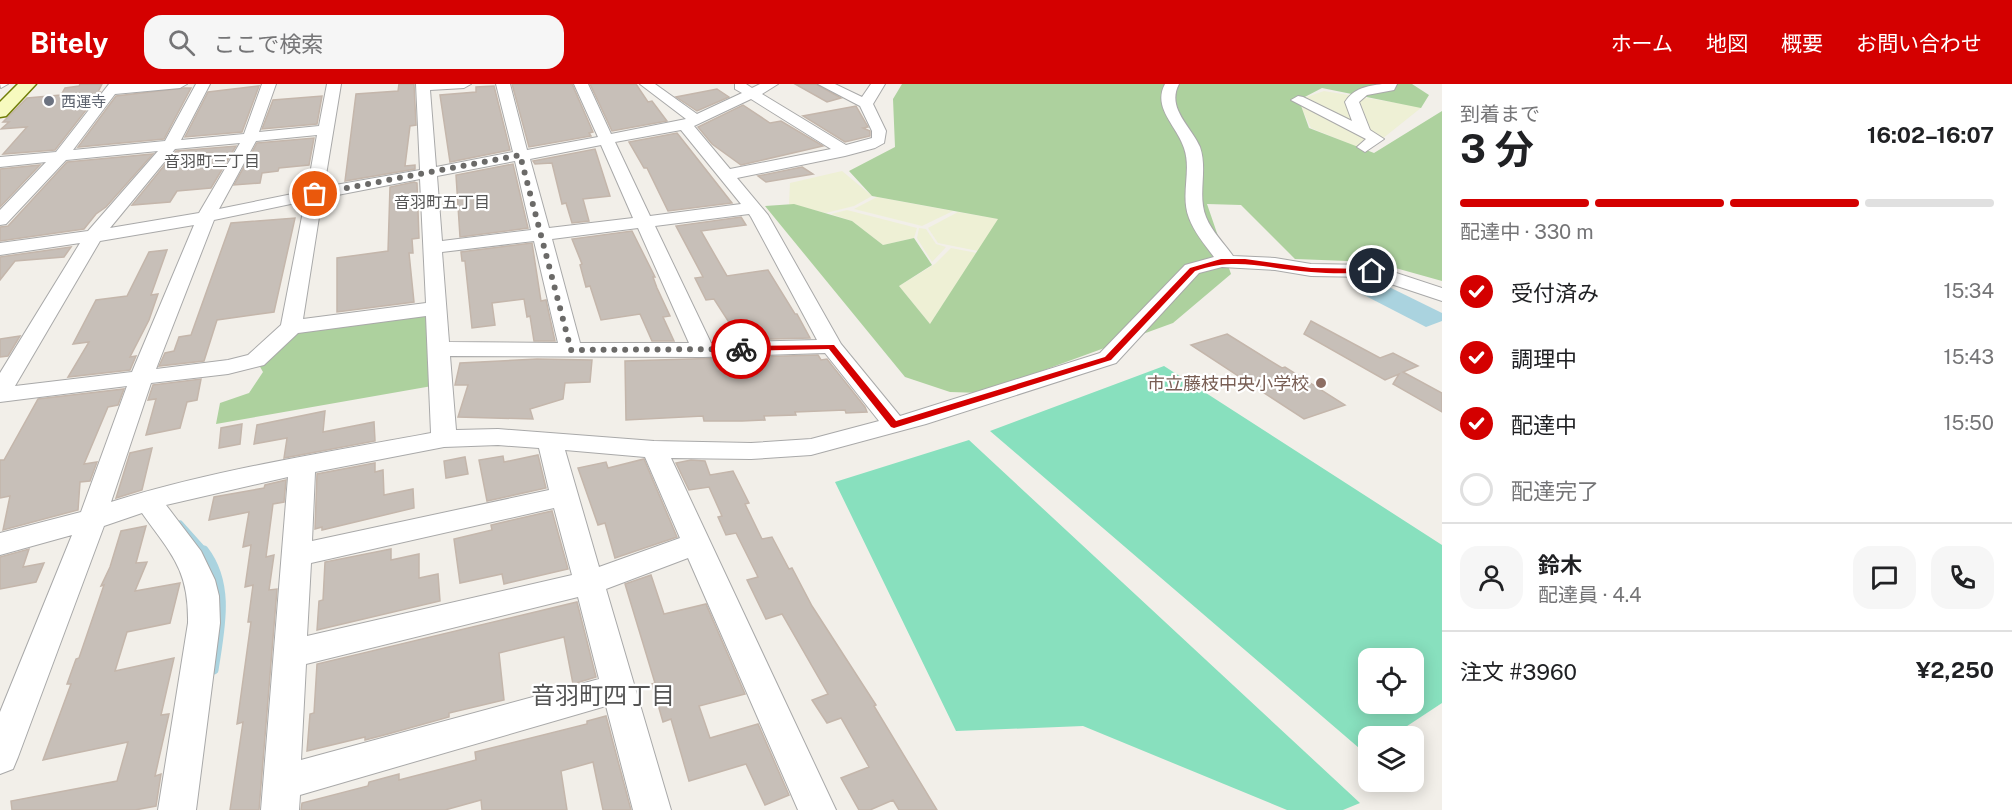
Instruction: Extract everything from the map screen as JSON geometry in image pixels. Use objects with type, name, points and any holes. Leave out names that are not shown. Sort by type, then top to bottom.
[{"type":"street","points":[[0,112],[28,84]]},
{"type":"street","points":[[0,220],[61,156],[114,87],[180,84]]},
{"type":"street","points":[[0,394],[93,237],[171,145],[203,84]]},
{"type":"street","points":[[0,757],[92,519],[142,376],[207,215],[250,138],[269,84]]},
{"type":"street","points":[[291,327],[334,84]]},
{"type":"street","points":[[444,439],[423,86],[464,84]]},
{"type":"street","points":[[502,84],[571,350]]},
{"type":"street","points":[[580,84],[703,350]]},
{"type":"street","points":[[647,84],[690,122],[726,175],[753,208],[831,346],[894,424]]},
{"type":"street","points":[[737,84],[845,151]]},
{"type":"street","points":[[0,249],[153,228],[207,215],[690,122],[771,84]]},
{"type":"street","points":[[726,175],[845,151],[870,145],[879,140],[879,131],[866,105],[825,84]]},
{"type":"street","points":[[866,105],[871,92],[878,84]]},
{"type":"street","points":[[1172,84],[1168,88],[1167,98],[1170,110],[1193,152],[1195,211],[1227,261]]},
{"type":"street","points":[[1299,100],[1364,140],[1352,102],[1354,96],[1358,93],[1389,87],[1390,84]]},
{"type":"street","points":[[0,162],[327,130]]},
{"type":"street","points":[[433,248],[753,208]]},
{"type":"street","points":[[0,544],[148,501],[242,477],[444,439],[498,437],[550,443],[751,452],[811,447],[1108,358],[1192,269],[1227,261],[1275,264],[1311,270],[1372,271],[1442,294]]},
{"type":"street","points":[[0,394],[228,367],[256,360],[291,327],[436,308]]},
{"type":"street","points":[[438,349],[703,350],[831,346]]},
{"type":"street","points":[[550,443],[652,810]]},
{"type":"street","points":[[654,449],[817,810]]},
{"type":"street","points":[[302,466],[280,797],[618,688]]},
{"type":"street","points":[[297,555],[564,496]]},
{"type":"street","points":[[148,501],[192,561],[201,581],[204,599],[202,641],[177,810]]},
{"type":"street","points":[[290,654],[589,583],[697,543]]},
{"type":"green space","points":[[902,84],[1412,84],[1429,95],[1421,108],[1322,88],[1299,100],[1309,128],[1374,153],[1442,111],[1442,281],[1374,262],[1295,259],[1241,205],[1207,204],[1231,274],[1173,323],[981,393],[950,392],[905,377],[765,206],[794,204],[852,221],[883,245],[914,238],[932,265],[899,286],[930,324],[998,219],[872,196],[849,171],[895,147],[893,99]]},
{"type":"green space","points":[[1324,91],[1422,107],[1367,151],[1311,128],[1298,100]]},
{"type":"green space","points":[[842,171],[872,196],[854,206],[826,213],[789,204],[790,183]]},
{"type":"green space","points":[[877,197],[953,211],[922,226],[854,209]]},
{"type":"green space","points":[[847,210],[917,228],[914,238],[883,245],[852,221],[831,214]]},
{"type":"green space","points":[[958,212],[999,219],[978,251],[938,243],[928,228]]},
{"type":"green space","points":[[919,228],[926,229],[936,244],[946,247],[932,262],[917,238]]},
{"type":"green space","points":[[951,248],[977,253],[930,324],[899,286],[935,264]]},
{"type":"green space","points":[[430,314],[432,386],[216,424],[220,403],[249,393],[263,372],[259,365],[292,331]]},
{"type":"green space","points":[[1164,366],[1442,545],[1442,703],[1407,726],[1358,726],[1358,747],[990,431]]},
{"type":"green space","points":[[969,440],[1360,803],[1343,810],[1287,810],[1083,726],[956,731],[835,482]]},
{"type":"water","points":[[1385,285],[1442,313],[1442,321],[1426,327],[1360,293]]},
{"type":"building","points":[[80,84],[102,84],[98,92],[100,92],[55,150],[3,154],[27,127],[1,129],[9,122],[3,122],[27,98],[61,95],[65,88]]},
{"type":"building","points":[[399,84],[414,84],[416,125],[410,126],[405,166],[415,165],[415,169],[345,181],[356,94],[398,91]]},
{"type":"building","points":[[512,84],[572,84],[593,132],[589,133],[591,136],[529,147]]},
{"type":"building","points":[[590,84],[636,84],[648,102],[652,101],[667,121],[612,131]]},
{"type":"building","points":[[795,84],[816,84],[841,98],[827,102]]},
{"type":"building","points":[[259,86],[242,132],[185,137],[208,92]]},
{"type":"building","points":[[494,86],[510,150],[450,162],[440,95],[476,92],[476,87]]},
{"type":"building","points":[[191,88],[164,139],[78,147],[116,96]]},
{"type":"building","points":[[717,89],[729,97],[697,111],[676,97]]},
{"type":"building","points":[[322,96],[317,124],[262,129],[273,100]]},
{"type":"building","points":[[743,105],[770,123],[781,121],[823,146],[741,165],[712,144],[698,127]]},
{"type":"building","points":[[856,106],[868,127],[863,128],[870,131],[870,136],[845,142],[803,116]]},
{"type":"building","points":[[677,133],[732,203],[668,211],[647,168],[644,168],[629,142]]},
{"type":"building","points":[[314,138],[309,165],[279,168],[278,171],[262,173],[260,183],[234,185],[257,143]]},
{"type":"building","points":[[236,146],[211,188],[177,191],[170,202],[132,205],[176,151]]},
{"type":"building","points":[[595,149],[610,196],[583,199],[589,221],[572,223],[566,203],[562,204],[552,163],[535,164],[533,161]]},
{"type":"building","points":[[153,154],[84,229],[0,241],[0,227],[8,226],[67,162]]},
{"type":"building","points":[[513,164],[528,228],[460,237],[456,175]]},
{"type":"building","points":[[40,165],[0,207],[0,169]]},
{"type":"building","points":[[802,167],[813,174],[766,182],[758,176]]},
{"type":"building","points":[[417,183],[419,238],[412,239],[413,253],[409,253],[414,302],[337,312],[337,258],[388,251],[390,187]]},
{"type":"building","points":[[741,217],[746,225],[701,231],[727,276],[768,270],[810,338],[731,340],[726,331],[734,330],[714,299],[706,300],[695,278],[703,277],[676,226]]},
{"type":"building","points":[[295,218],[274,312],[217,320],[204,361],[159,366],[165,353],[174,351],[179,337],[191,335],[231,223]]},
{"type":"building","points":[[632,231],[655,277],[653,277],[657,288],[670,316],[663,317],[674,341],[652,341],[640,314],[601,320],[590,286],[586,287],[580,265],[582,264],[572,239]]},
{"type":"building","points":[[532,243],[541,301],[546,300],[555,341],[534,341],[530,316],[527,317],[524,299],[492,303],[495,325],[472,328],[465,261],[462,261],[461,252]]},
{"type":"building","points":[[71,247],[64,257],[15,261],[0,280],[0,257]]},
{"type":"building","points":[[167,250],[151,295],[158,294],[149,320],[130,357],[136,356],[130,370],[68,377],[89,342],[73,344],[96,300],[127,296],[149,252]]},
{"type":"building","points":[[1311,321],[1380,358],[1393,353],[1418,366],[1403,372],[1442,393],[1442,412],[1393,384],[1399,374],[1385,380],[1304,334]]},
{"type":"building","points":[[1227,334],[1345,405],[1304,419],[1191,345]]},
{"type":"building","points":[[20,336],[8,356],[0,357],[0,339]]},
{"type":"building","points":[[818,355],[821,360],[827,359],[867,412],[846,413],[845,410],[795,412],[796,415],[764,416],[765,420],[742,421],[704,421],[703,416],[626,420],[625,361]]},
{"type":"building","points":[[537,359],[592,360],[590,382],[565,383],[563,399],[530,409],[533,419],[458,417],[468,385],[455,385],[460,363]]},
{"type":"building","points":[[201,379],[197,400],[187,402],[180,428],[146,435],[156,399],[148,400],[153,385]]},
{"type":"building","points":[[124,389],[118,405],[108,407],[84,464],[97,462],[90,481],[80,482],[78,510],[3,530],[10,496],[0,498],[0,460],[4,460],[38,399]]},
{"type":"building","points":[[325,411],[323,432],[374,422],[375,441],[284,458],[287,438],[254,444],[257,425]]},
{"type":"building","points":[[242,424],[240,444],[219,448],[221,428]]},
{"type":"building","points":[[152,448],[142,490],[116,498],[130,453]]},
{"type":"building","points":[[538,455],[546,488],[487,501],[479,460],[503,456],[504,462]]},
{"type":"building","points":[[465,457],[468,474],[446,478],[444,461]]},
{"type":"building","points":[[644,459],[677,537],[615,558],[605,523],[598,525],[578,468],[606,462],[608,468]]},
{"type":"building","points":[[691,460],[705,461],[710,475],[733,471],[749,503],[745,504],[762,539],[772,537],[789,569],[792,568],[812,606],[876,705],[874,706],[937,810],[899,810],[893,800],[870,810],[859,810],[841,778],[869,767],[841,718],[827,723],[812,700],[828,694],[782,614],[766,619],[747,580],[758,577],[736,533],[726,535],[718,517],[722,516],[709,487],[689,490],[676,463]]},
{"type":"building","points":[[375,463],[375,472],[383,470],[384,495],[413,489],[414,508],[322,530],[322,527],[315,529],[317,474]]},
{"type":"building","points":[[286,480],[284,502],[273,504],[266,557],[274,555],[269,590],[277,589],[259,810],[230,810],[243,722],[237,724],[251,622],[248,622],[253,585],[245,587],[251,545],[243,547],[249,512],[209,520],[214,497],[264,488],[265,485]]},
{"type":"building","points":[[552,511],[568,569],[504,584],[502,574],[460,583],[454,539],[492,530],[491,525]]},
{"type":"building","points":[[146,526],[136,563],[147,562],[135,591],[180,583],[170,623],[127,632],[115,671],[174,658],[161,715],[169,714],[155,776],[161,774],[156,806],[135,810],[12,810],[11,801],[117,781],[128,742],[43,760],[71,684],[67,684],[76,659],[79,658],[121,531]]},
{"type":"building","points":[[29,549],[23,567],[44,563],[36,582],[0,589],[0,557]]},
{"type":"building","points":[[391,549],[391,560],[419,554],[419,578],[438,574],[440,601],[317,630],[319,601],[323,600],[325,562]]},
{"type":"building","points":[[651,575],[664,614],[706,604],[745,694],[699,706],[710,738],[758,724],[789,795],[765,805],[746,764],[689,781],[671,719],[663,722],[652,684],[655,683],[625,584]]},
{"type":"building","points":[[577,602],[596,677],[573,684],[564,637],[499,653],[504,700],[449,713],[449,717],[365,740],[365,737],[307,751],[310,714],[314,713],[317,664]]},
{"type":"building","points":[[606,716],[631,810],[603,810],[593,762],[561,771],[567,810],[482,810],[481,800],[445,810],[301,810],[302,803],[368,786],[369,782],[399,774],[399,780],[476,760],[475,752],[587,724],[587,721]]},
{"type":"waterway","points":[[180,524],[205,552]]},
{"type":"waterway","points":[[204,550],[218,578],[221,593],[221,624],[214,670]]},
{"type":"way so far","points":[[315,194],[520,155],[571,350],[741,349]]},
{"type":"place","name":"西運寺","points":[[49,101]]},
{"type":"place","name":"市立藤枝中央小学校","points":[[1321,383]]},
{"type":"district","name":"音羽町三丁目","points":[[212,161]]},
{"type":"district","name":"音羽町五丁目","points":[[442,202]]},
{"type":"district","name":"音羽町四丁目","points":[[603,695]]},
{"type":"route","points":[[741,349],[831,346],[894,424],[917,419],[1108,358],[1192,269],[1209,263],[1245,261],[1311,270],[1372,271]]}]
